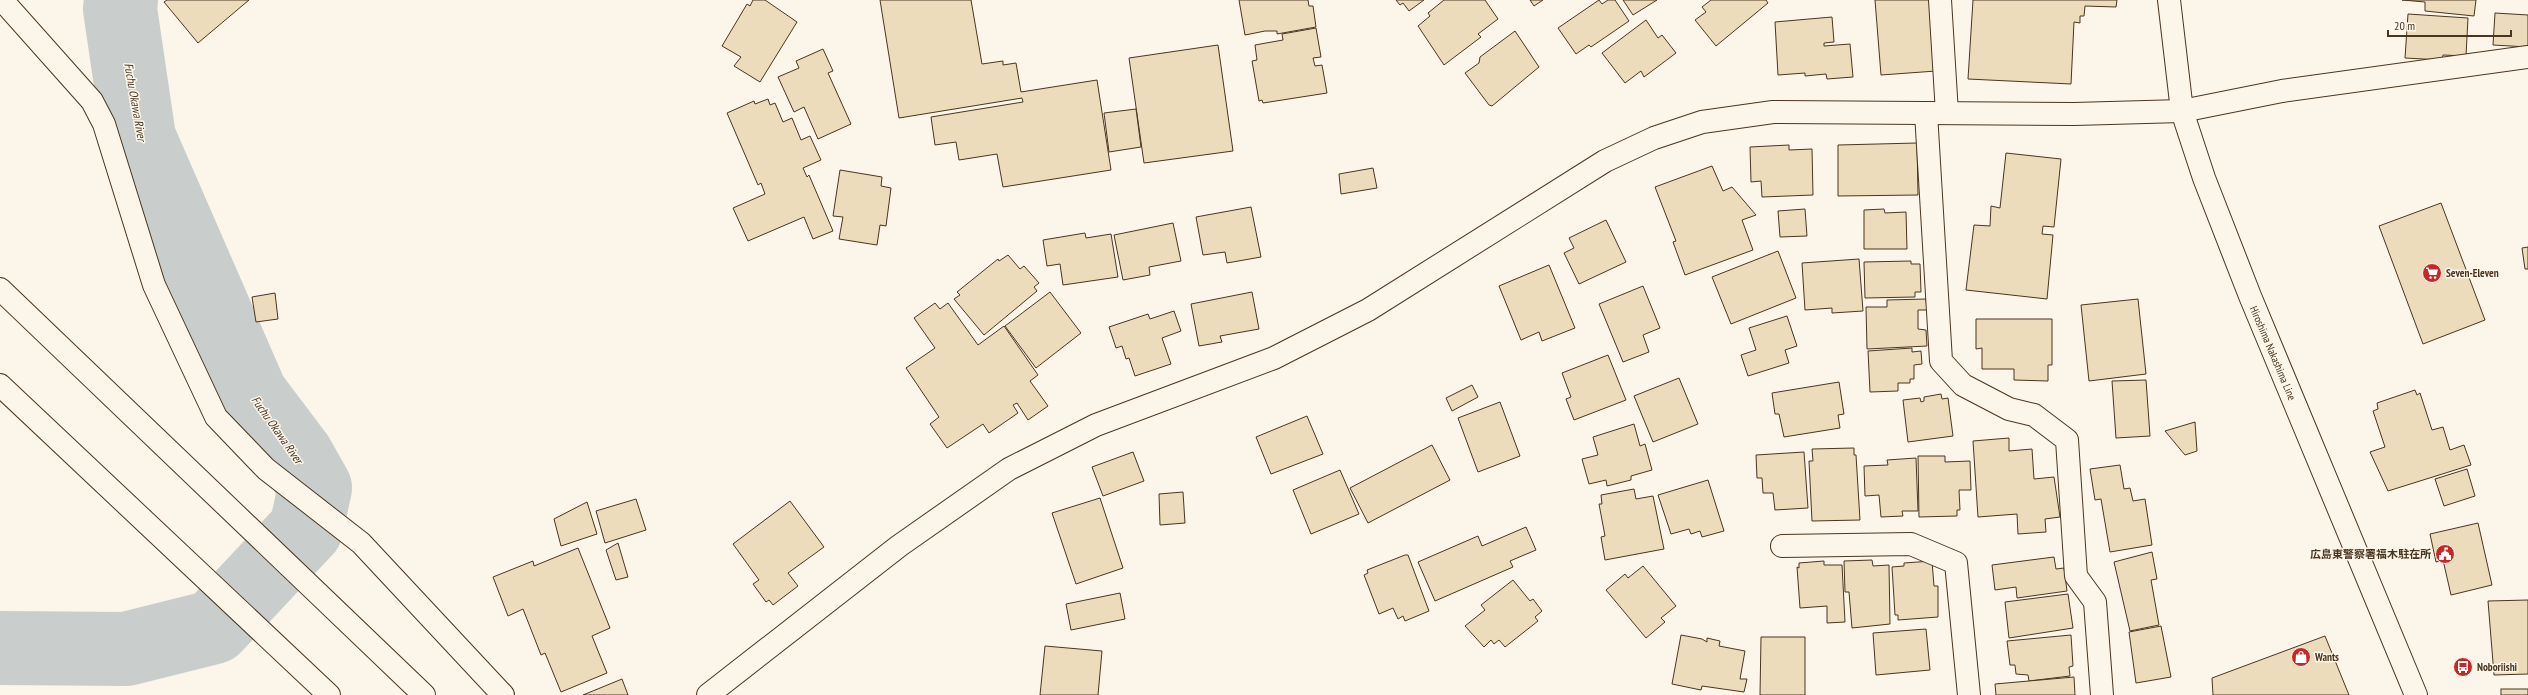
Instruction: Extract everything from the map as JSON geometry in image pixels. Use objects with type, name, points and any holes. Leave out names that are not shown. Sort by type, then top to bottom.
[{"type":"main road","points":[[2,0],[92,101],[104,124],[154,285],[216,417],[266,469],[360,543],[504,695]]},
{"type":"main road","points":[[1940,0],[1936,113],[1941,361],[1963,385],[2009,410],[2034,415],[2067,440],[2076,576],[2095,602],[2102,695]]},
{"type":"main road","name":"Hiroshima Nakashima Line","points":[[2169,0],[2182,111],[2215,207],[2250,296],[2416,695]]},
{"type":"main road","points":[[708,695],[899,546],[1008,469],[1096,425],[1274,358],[1368,310],[1605,161],[1654,138],[1702,122],[1773,112],[2074,114],[2182,111],[2282,91],[2528,57]]},
{"type":"main road","points":[[0,289],[424,695]]},
{"type":"main road","points":[[0,385],[329,695]]},
{"type":"main road","points":[[1782,546],[1911,544],[1956,563],[1969,695]]},
{"type":"building","points":[[167,0],[249,0],[198,43],[164,2]]},
{"type":"building","points":[[753,0],[765,0],[797,22],[760,82],[734,66],[741,57],[722,46],[747,4],[750,6]]},
{"type":"building","points":[[880,0],[971,0],[982,64],[1003,61],[1003,65],[1016,63],[1021,92],[1097,80],[1111,170],[1003,187],[997,154],[959,160],[956,142],[935,145],[931,117],[1023,102],[1022,98],[899,118]]},
{"type":"building","points":[[1239,0],[1308,0],[1309,6],[1313,6],[1316,27],[1277,34],[1277,31],[1265,31],[1245,35]]},
{"type":"building","points":[[1396,0],[1424,0],[1409,11],[1403,3],[1400,5]]},
{"type":"building","points":[[1444,0],[1485,0],[1498,19],[1478,34],[1481,37],[1444,65],[1418,26],[1430,16],[1428,13]]},
{"type":"building","points":[[1530,0],[1543,0],[1534,6]]},
{"type":"building","points":[[1599,0],[1602,4],[1608,0],[1615,0],[1629,21],[1591,47],[1589,45],[1576,54],[1558,28]]},
{"type":"building","points":[[1623,0],[1657,0],[1633,15]]},
{"type":"building","points":[[1711,0],[1766,0],[1768,3],[1716,46],[1695,20],[1706,12],[1702,7]]},
{"type":"building","points":[[1875,0],[1930,0],[1936,71],[1881,75]]},
{"type":"building","points":[[1973,0],[2117,0],[2116,7],[2085,6],[2084,16],[2080,16],[2080,23],[2074,22],[2071,84],[1968,79]]},
{"type":"building","points":[[2402,0],[2476,0],[2474,16],[2425,11],[2425,2]]},
{"type":"building","points":[[2495,13],[2528,15],[2528,47],[2493,45]]},
{"type":"building","points":[[2408,14],[2468,18],[2466,56],[2443,55],[2442,60],[2405,58]]},
{"type":"building","points":[[1832,17],[1834,42],[1824,43],[1824,46],[1850,44],[1853,77],[1827,79],[1826,74],[1805,76],[1805,73],[1778,75],[1775,22]]},
{"type":"building","points":[[1646,20],[1658,38],[1662,35],[1676,53],[1644,77],[1641,71],[1625,83],[1602,53]]},
{"type":"building","points":[[1316,28],[1321,57],[1313,58],[1315,66],[1322,65],[1327,93],[1263,103],[1262,100],[1259,101],[1252,61],[1257,60],[1255,45],[1283,40],[1282,34]]},
{"type":"building","points":[[1515,31],[1539,67],[1492,106],[1489,105],[1465,73],[1479,63],[1480,57]]},
{"type":"building","points":[[1218,45],[1233,151],[1144,163],[1129,58]]},
{"type":"building","points":[[823,49],[833,71],[828,73],[851,124],[818,139],[804,107],[794,112],[778,77],[799,68],[796,61]]},
{"type":"building","points":[[768,99],[770,105],[775,103],[783,122],[792,118],[801,140],[810,136],[821,160],[803,168],[807,177],[809,175],[833,231],[813,239],[804,217],[748,241],[733,208],[765,194],[761,183],[758,185],[727,113],[754,101],[755,104]]},
{"type":"building","points":[[1136,109],[1141,147],[1109,152],[1104,113]]},
{"type":"building","points":[[1917,143],[1918,195],[1838,196],[1838,145]]},
{"type":"building","points":[[1789,145],[1789,150],[1812,149],[1813,195],[1762,197],[1761,181],[1751,182],[1750,147]]},
{"type":"building","points":[[2006,153],[2061,159],[2054,227],[2043,226],[2042,234],[2053,235],[2047,299],[1966,290],[1974,225],[1990,226],[1991,206],[2000,208]]},
{"type":"building","points":[[1712,166],[1723,191],[1732,187],[1756,215],[1742,220],[1753,250],[1685,275],[1673,242],[1676,241],[1655,187]]},
{"type":"building","points":[[1373,168],[1377,188],[1341,194],[1339,174]]},
{"type":"building","points":[[840,170],[882,177],[881,186],[891,188],[886,226],[880,225],[877,245],[839,239],[843,217],[833,216]]},
{"type":"building","name":"Seven-Eleven","points":[[2441,203],[2485,320],[2423,344],[2379,226]]},
{"type":"building","points":[[1251,207],[1261,257],[1227,263],[1225,252],[1203,255],[1196,217]]},
{"type":"building","points":[[1805,209],[1807,236],[1780,237],[1778,211]]},
{"type":"building","points":[[1884,209],[1885,213],[1906,212],[1907,249],[1864,249],[1864,210]]},
{"type":"building","points":[[1606,220],[1626,262],[1579,284],[1564,253],[1574,248],[1569,238]]},
{"type":"building","points":[[1173,223],[1181,261],[1149,267],[1150,275],[1123,280],[1114,235]]},
{"type":"building","points":[[1085,233],[1086,238],[1111,234],[1118,277],[1063,285],[1060,264],[1047,266],[1043,240]]},
{"type":"building","points":[[2528,247],[2528,269],[2525,269],[2522,248]]},
{"type":"building","points":[[1778,251],[1796,298],[1731,324],[1712,277]]},
{"type":"building","points":[[1008,255],[1020,269],[1024,266],[1039,283],[1034,287],[1037,291],[984,335],[954,299],[960,295],[957,292],[998,259],[999,261]]},
{"type":"building","points":[[1859,259],[1863,311],[1832,313],[1832,308],[1805,310],[1802,263]]},
{"type":"building","points":[[1911,261],[1911,264],[1920,264],[1921,292],[1915,292],[1915,297],[1865,298],[1864,262]]},
{"type":"building","points":[[1549,265],[1575,328],[1542,341],[1539,332],[1521,340],[1499,286]]},
{"type":"building","points":[[1643,286],[1660,328],[1643,335],[1649,352],[1623,362],[1599,304]]},
{"type":"building","points":[[1050,292],[1081,333],[1036,368],[1005,326]]},
{"type":"building","points":[[1252,292],[1259,329],[1220,336],[1222,342],[1199,346],[1191,304]]},
{"type":"building","points":[[275,293],[278,319],[256,322],[252,297]]},
{"type":"building","points":[[1926,299],[1927,310],[1918,310],[1918,329],[1926,330],[1927,346],[1867,349],[1866,307],[1887,307],[1887,300]]},
{"type":"building","points":[[2138,299],[2146,374],[2089,381],[2081,305]]},
{"type":"building","points":[[935,303],[940,309],[948,303],[978,345],[1004,326],[1038,375],[1030,381],[1048,406],[1028,420],[1017,403],[1013,405],[1018,413],[989,433],[983,424],[947,448],[930,424],[939,417],[906,368],[935,348],[914,318]]},
{"type":"building","points":[[1174,311],[1181,331],[1162,338],[1171,364],[1135,376],[1129,358],[1126,359],[1122,346],[1116,348],[1109,327],[1148,314],[1150,319]]},
{"type":"building","points":[[1787,316],[1797,346],[1785,350],[1789,363],[1748,376],[1741,355],[1756,350],[1749,328]]},
{"type":"building","points":[[1976,319],[2052,319],[2052,365],[2048,365],[2048,381],[2014,380],[2014,369],[1982,369],[1982,348],[1976,349]]},
{"type":"building","points":[[1912,348],[1912,352],[1921,351],[1922,364],[1914,365],[1914,379],[1910,379],[1910,383],[1898,383],[1898,391],[1870,392],[1868,351]]},
{"type":"building","points":[[1608,355],[1626,400],[1574,420],[1566,399],[1571,397],[1562,373]]},
{"type":"building","points":[[1679,378],[1698,424],[1653,442],[1634,396]]},
{"type":"building","points":[[2146,380],[2150,436],[2116,438],[2112,381]]},
{"type":"building","points":[[1839,382],[1844,414],[1838,415],[1840,428],[1784,437],[1779,414],[1775,414],[1772,393]]},
{"type":"building","points":[[1472,385],[1478,397],[1452,411],[1446,398]]},
{"type":"building","points":[[2415,390],[2417,395],[2420,393],[2432,430],[2443,427],[2450,450],[2464,445],[2471,465],[2388,491],[2370,452],[2385,447],[2373,411],[2378,409],[2377,403]]},
{"type":"building","points":[[1941,394],[1942,399],[1948,398],[1953,436],[1908,442],[1903,400],[1920,398],[1921,402],[1924,401],[1924,397]]},
{"type":"building","points":[[1500,402],[1520,456],[1478,472],[1458,418]]},
{"type":"building","points":[[1307,416],[1323,454],[1271,474],[1256,437]]},
{"type":"building","points":[[2195,422],[2197,451],[2185,455],[2165,431]]},
{"type":"building","points":[[1634,424],[1640,446],[1645,444],[1652,470],[1631,476],[1631,480],[1607,486],[1606,480],[1589,484],[1582,459],[1598,455],[1593,437]]},
{"type":"building","points":[[2009,438],[2009,451],[2032,449],[2034,479],[2054,477],[2060,517],[2045,519],[2046,532],[2018,534],[2017,514],[1978,517],[1973,441]]},
{"type":"building","points":[[1432,445],[1450,480],[1368,523],[1350,488]]},
{"type":"building","points":[[1854,448],[1854,455],[1856,455],[1860,520],[1812,521],[1809,461],[1813,461],[1812,449]]},
{"type":"building","points":[[1133,452],[1144,481],[1103,496],[1092,467]]},
{"type":"building","points":[[1804,452],[1808,508],[1775,510],[1773,493],[1763,493],[1762,478],[1757,478],[1756,455]]},
{"type":"building","points":[[1918,456],[1945,456],[1945,462],[1970,461],[1971,490],[1959,490],[1960,510],[1957,510],[1957,516],[1919,517]]},
{"type":"building","points":[[1916,458],[1918,511],[1902,511],[1903,516],[1881,517],[1879,495],[1865,496],[1864,466],[1888,465],[1887,460]]},
{"type":"building","points":[[2120,465],[2124,489],[2130,488],[2133,501],[2145,499],[2152,545],[2110,552],[2101,499],[2095,500],[2090,469]]},
{"type":"building","points":[[2467,469],[2475,496],[2444,506],[2435,479]]},
{"type":"building","points":[[1340,470],[1359,514],[1311,534],[1293,490]]},
{"type":"building","points":[[1708,480],[1724,531],[1702,537],[1700,531],[1691,534],[1689,529],[1671,534],[1658,495]]},
{"type":"building","points":[[1634,489],[1636,499],[1653,496],[1664,549],[1605,560],[1601,537],[1605,536],[1599,504],[1602,504],[1601,495]]},
{"type":"building","points":[[1183,492],[1185,523],[1160,525],[1159,494]]},
{"type":"building","points":[[1100,498],[1123,568],[1076,584],[1052,513]]},
{"type":"building","points":[[636,499],[646,530],[605,543],[596,511]]},
{"type":"building","points":[[790,501],[824,547],[788,573],[798,586],[773,605],[769,600],[766,602],[753,584],[759,580],[733,544]]},
{"type":"building","points":[[587,502],[597,534],[561,546],[554,519]]},
{"type":"building","points":[[2478,523],[2492,585],[2451,595],[2443,560],[2436,562],[2430,534]]},
{"type":"building","points":[[1526,527],[1536,550],[1510,561],[1513,567],[1435,601],[1418,562],[1478,536],[1482,546]]},
{"type":"building","points":[[618,543],[628,577],[616,580],[606,550]]},
{"type":"building","points":[[578,548],[610,628],[592,636],[607,673],[561,692],[545,653],[541,655],[523,609],[508,616],[493,577],[533,561],[534,566]]},
{"type":"building","points":[[2152,552],[2157,579],[2151,580],[2159,625],[2130,631],[2114,562]]},
{"type":"building","points":[[1408,555],[1429,611],[1405,621],[1403,616],[1398,619],[1393,608],[1379,614],[1364,575],[1368,573],[1367,570]]},
{"type":"building","points":[[2054,557],[2056,569],[2064,568],[2067,591],[2017,598],[2016,587],[1995,590],[1992,565]]},
{"type":"building","points":[[1872,560],[1873,566],[1889,565],[1890,624],[1852,628],[1849,592],[1845,592],[1844,561]]},
{"type":"building","points":[[1824,561],[1824,565],[1842,565],[1845,622],[1827,623],[1827,606],[1800,608],[1797,567],[1799,568],[1799,563]]},
{"type":"building","points":[[1932,561],[1934,586],[1938,586],[1938,617],[1898,620],[1898,615],[1895,615],[1892,567],[1904,566],[1904,563]]},
{"type":"building","points":[[1643,566],[1676,606],[1661,618],[1665,622],[1646,638],[1606,590],[1625,574],[1628,578]]},
{"type":"building","points":[[1513,580],[1530,601],[1533,599],[1542,611],[1535,617],[1538,621],[1505,647],[1499,640],[1494,644],[1491,640],[1484,647],[1465,626],[1485,610],[1481,605]]},
{"type":"building","points":[[1120,593],[1125,619],[1071,630],[1066,604]]},
{"type":"building","points":[[2068,594],[2073,628],[2009,638],[2005,602]]},
{"type":"building","points":[[2528,600],[2528,674],[2494,675],[2488,601]]},
{"type":"building","points":[[2161,626],[2171,677],[2136,683],[2129,632]]},
{"type":"building","points":[[1926,629],[1930,670],[1876,675],[1873,633]]},
{"type":"building","points":[[1681,635],[1702,639],[1707,642],[1707,638],[1720,641],[1719,646],[1745,651],[1740,679],[1747,679],[1744,692],[1702,686],[1701,690],[1672,684]]},
{"type":"building","points":[[2071,635],[2073,666],[2069,667],[2070,676],[2029,681],[2028,675],[2016,674],[2015,665],[2010,665],[2007,641]]},
{"type":"building","name":"Wants","points":[[2325,636],[2349,695],[2213,695],[2212,678]]},
{"type":"building","points":[[1761,637],[1805,637],[1805,695],[1760,695]]},
{"type":"building","points":[[1045,646],[1102,651],[1098,695],[1040,695]]},
{"type":"building","points":[[2074,677],[2075,695],[1996,695],[1995,684]]},
{"type":"building","points":[[622,679],[628,695],[583,695]]},
{"type":"building","points":[[2501,689],[2528,689],[2528,695],[2501,695]]},
{"type":"waterway","name":"Fuchu Okawa River","points":[[0,648],[126,649],[214,627],[306,529],[315,488],[297,456],[251,395],[139,138],[120,9],[121,0]]},
{"type":"place","name":"Seven-Eleven","points":[[2432,273]]},
{"type":"place","name":"広島東警察署福木駐在所","points":[[2445,554]]},
{"type":"place","name":"Wants","points":[[2301,657]]},
{"type":"place","name":"Noboriishi","points":[[2463,667]]}]
